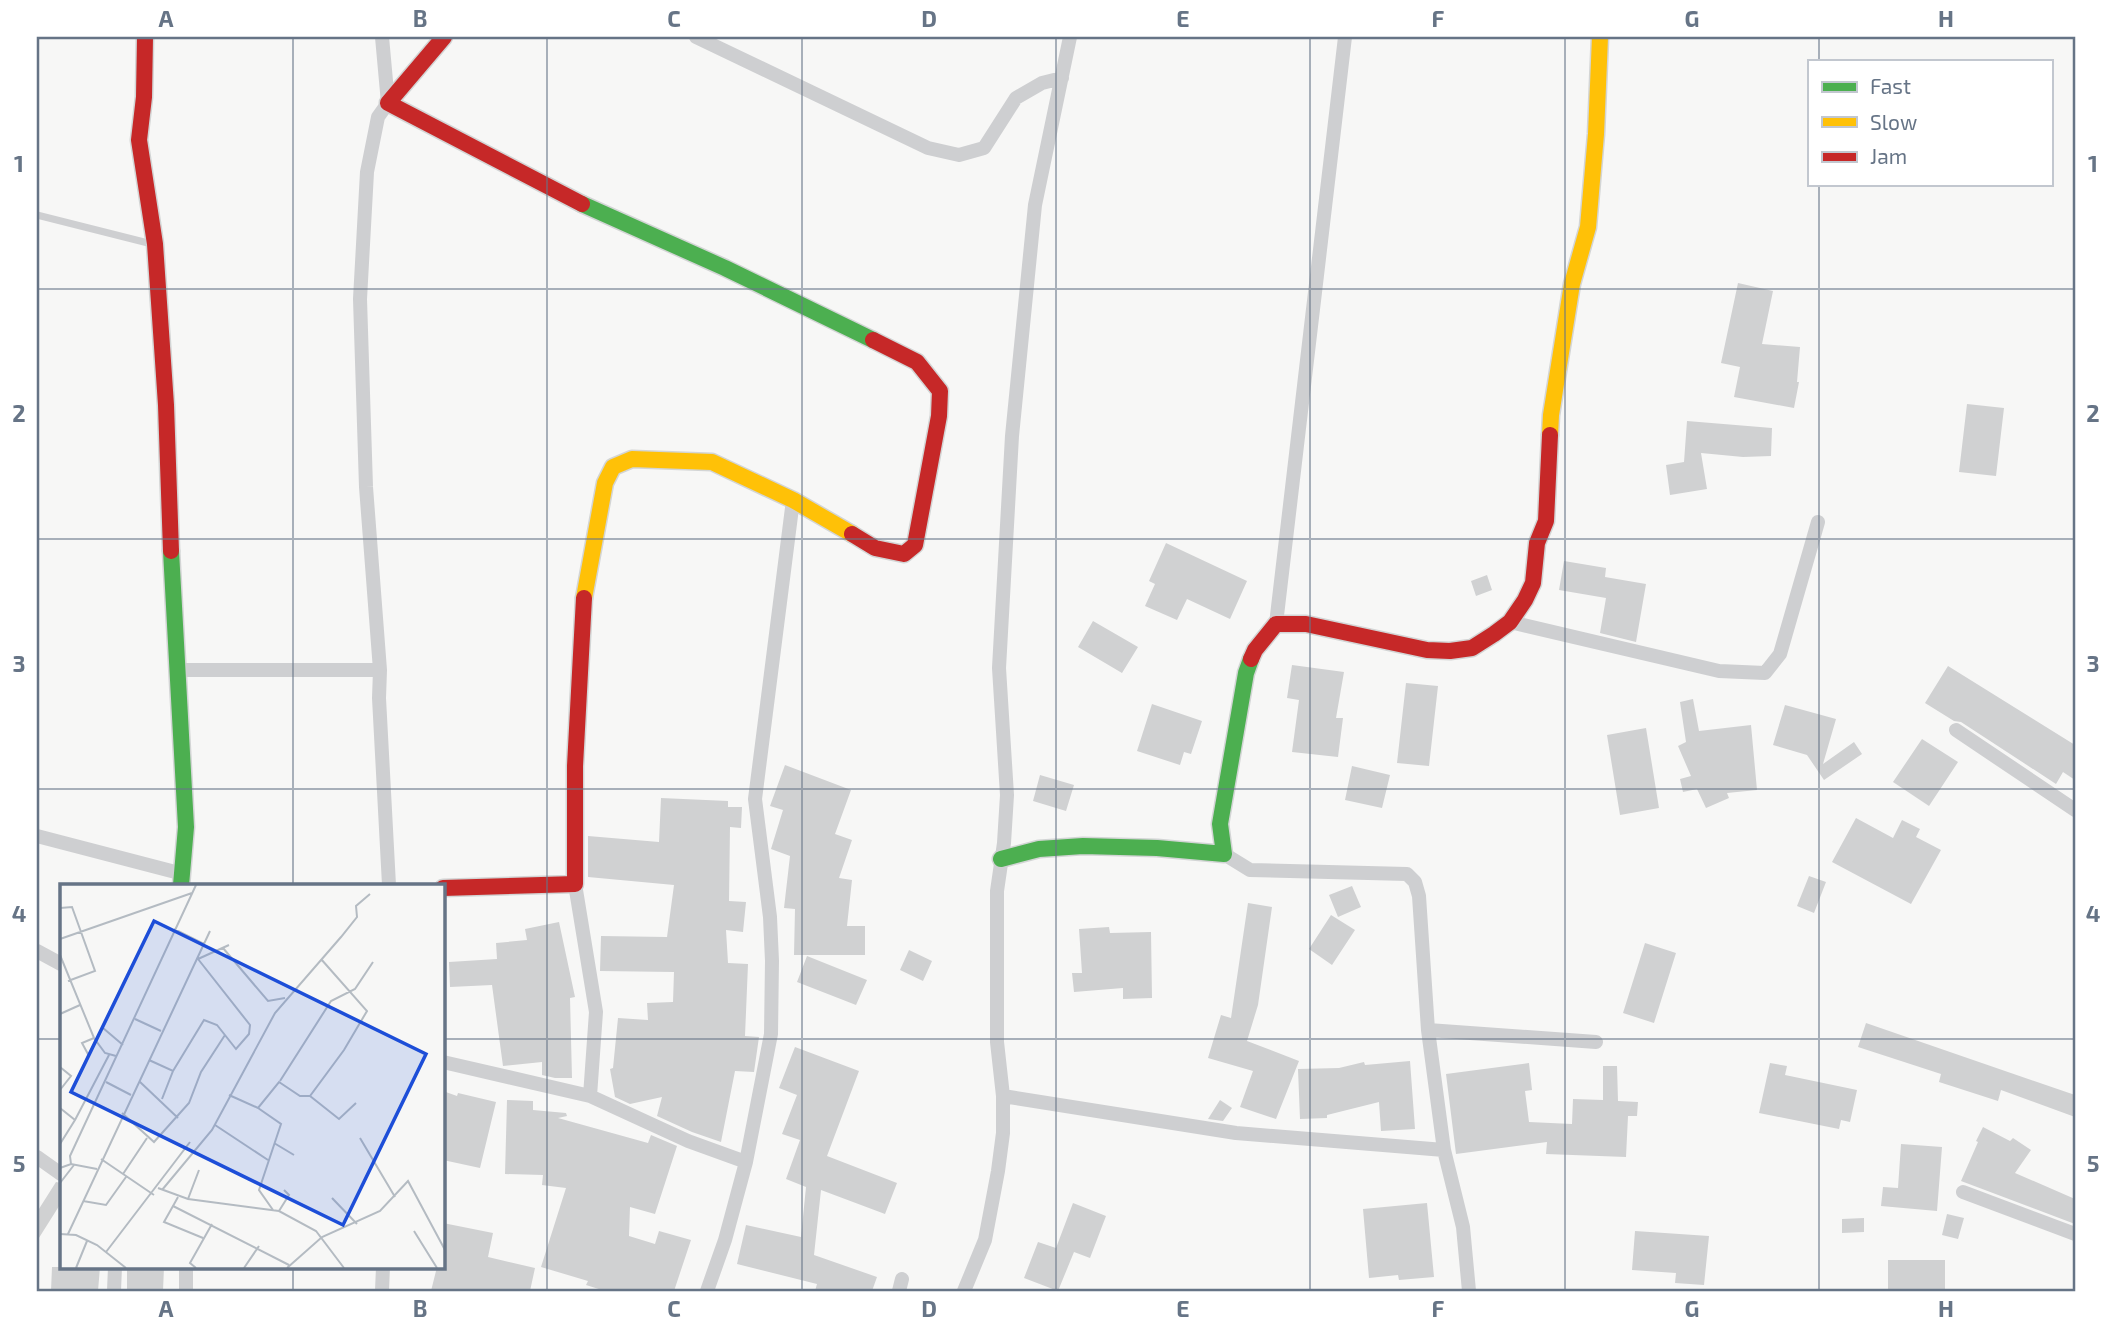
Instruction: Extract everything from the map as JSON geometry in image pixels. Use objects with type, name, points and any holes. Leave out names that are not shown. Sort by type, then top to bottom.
[{"type":"street","points":[[37,836],[182,880],[186,827],[168,492],[166,405],[155,244],[139,140],[144,97],[145,37]]},
{"type":"street","points":[[382,37],[387,103]]},
{"type":"street","points":[[389,884],[379,698],[380,670],[366,487],[360,299],[367,172],[378,117],[444,37]]},
{"type":"street","points":[[696,37],[928,148],[959,155],[984,148],[1016,99],[1042,83],[1062,78]]},
{"type":"street","points":[[964,1291],[985,1240],[1003,1133],[1003,1096],[997,1042],[997,891],[1007,795],[999,668],[1012,436],[1035,205],[1070,37]]},
{"type":"street","points":[[1224,854],[1220,824],[1246,673],[1255,650],[1276,624],[1345,37]]},
{"type":"street","points":[[1276,624],[1306,624],[1414,647],[1450,651],[1472,648],[1510,622],[1525,600],[1533,583],[1537,543],[1546,521],[1551,415],[1572,284],[1588,227],[1596,134],[1600,37]]},
{"type":"street","points":[[387,103],[572,200],[725,268],[917,362],[940,391],[939,416],[915,545],[904,554],[875,548],[793,500],[712,462],[632,459],[613,467],[605,483],[584,595],[575,766],[575,884],[596,1012],[590,1096]]},
{"type":"street","points":[[707,1291],[746,1162],[771,1034],[770,917],[755,799],[793,500]]},
{"type":"street","points":[[1510,622],[1719,671],[1765,673],[1780,654],[1818,522]]},
{"type":"street","points":[[178,670],[380,670]]},
{"type":"street","points":[[1956,730],[2075,810]]},
{"type":"street","points":[[1002,859],[1039,849],[1083,846],[1157,848],[1224,854],[1250,870],[1407,874],[1415,882],[1419,896],[1428,1030],[1444,1150],[1463,1227],[1469,1291]]},
{"type":"street","points":[[444,888],[575,884]]},
{"type":"street","points":[[37,951],[60,963]]},
{"type":"street","points":[[1428,1030],[1596,1042]]},
{"type":"street","points":[[444,1062],[590,1096],[688,1142],[746,1162]]},
{"type":"street","points":[[1003,1096],[1236,1133],[1444,1150]]},
{"type":"street","points":[[37,1157],[60,1173]]},
{"type":"street","points":[[1963,1192],[2075,1234]]},
{"type":"street","points":[[114,1291],[115,1268]]},
{"type":"street","points":[[186,1268],[186,1291]]},
{"type":"street","points":[[382,1291],[383,1268]]},
{"type":"lane","points":[[37,215],[155,244]]},
{"type":"building","points":[[1738,283],[1773,291],[1762,344],[1800,347],[1799,382],[1794,408],[1734,397],[1740,367],[1721,363]]},
{"type":"building","points":[[1967,404],[2004,408],[1996,476],[1959,472]]},
{"type":"building","points":[[1687,421],[1772,428],[1771,456],[1743,457],[1701,453],[1707,489],[1670,495],[1666,465],[1684,462]]},
{"type":"building","points":[[1166,543],[1247,581],[1230,619],[1187,599],[1177,620],[1145,606],[1155,584],[1149,581]]},
{"type":"building","points":[[1564,561],[1606,568],[1605,577],[1646,584],[1636,642],[1600,633],[1606,598],[1559,590]]},
{"type":"building","points":[[1487,575],[1492,590],[1476,596],[1471,581]]},
{"type":"building","points":[[1093,621],[1138,647],[1122,673],[1078,647]]},
{"type":"building","points":[[1292,665],[1344,672],[1336,718],[1343,718],[1338,757],[1292,752],[1299,700],[1287,698]]},
{"type":"building","points":[[1948,666],[2075,745],[2075,780],[2063,772],[2056,784],[1961,722],[1954,721],[1925,703]]},
{"type":"building","points":[[1406,683],[1438,686],[1429,766],[1397,763]]},
{"type":"building","points":[[1693,699],[1699,731],[1751,725],[1757,790],[1727,793],[1729,798],[1706,808],[1697,789],[1683,792],[1680,779],[1691,776],[1678,746],[1686,742],[1680,702]]},
{"type":"building","points":[[1152,704],[1202,721],[1191,754],[1184,752],[1180,765],[1137,751]]},
{"type":"building","points":[[1785,705],[1836,719],[1823,764],[1854,742],[1862,754],[1824,780],[1807,755],[1773,745]]},
{"type":"building","points":[[1646,728],[1659,808],[1620,815],[1607,735]]},
{"type":"building","points":[[1922,739],[1958,762],[1929,806],[1893,782]]},
{"type":"building","points":[[785,765],[851,790],[835,834],[852,840],[839,878],[852,880],[847,926],[865,926],[865,955],[794,955],[795,909],[784,908],[790,856],[771,849],[783,810],[770,806]]},
{"type":"building","points":[[1352,766],[1390,775],[1382,808],[1345,800]]},
{"type":"building","points":[[1040,775],[1074,785],[1066,811],[1033,801]]},
{"type":"building","points":[[661,798],[728,801],[728,807],[742,807],[741,828],[730,827],[729,901],[746,902],[743,932],[726,930],[728,963],[748,964],[745,1036],[759,1037],[754,1072],[735,1071],[721,1142],[657,1116],[662,1097],[630,1104],[615,1097],[610,1069],[613,1068],[618,1018],[648,1020],[647,1003],[673,1002],[674,972],[600,971],[601,936],[667,937],[674,885],[588,877],[588,836],[659,842]]},
{"type":"building","points":[[1856,818],[1893,838],[1902,820],[1920,829],[1916,837],[1941,850],[1911,904],[1832,862]]},
{"type":"building","points":[[1809,876],[1826,882],[1814,913],[1797,906]]},
{"type":"building","points":[[1352,886],[1361,907],[1338,917],[1329,895]]},
{"type":"building","points":[[1248,903],[1272,907],[1258,1005],[1247,1041],[1299,1061],[1276,1119],[1240,1107],[1253,1071],[1208,1058],[1221,1015],[1231,1018]]},
{"type":"building","points":[[1331,915],[1355,930],[1332,965],[1309,949]]},
{"type":"building","points":[[559,922],[575,997],[570,998],[572,1078],[542,1075],[542,1062],[503,1066],[492,985],[450,987],[449,962],[497,959],[496,943],[527,940],[525,929]]},
{"type":"building","points":[[1109,927],[1110,933],[1151,932],[1152,998],[1123,999],[1123,988],[1074,992],[1072,973],[1082,973],[1079,929]]},
{"type":"building","points":[[1645,943],[1676,953],[1654,1023],[1623,1013]]},
{"type":"building","points":[[909,950],[932,961],[923,981],[900,970]]},
{"type":"building","points":[[807,956],[867,980],[856,1005],[797,982]]},
{"type":"building","points":[[1866,1023],[2075,1095],[2075,1117],[2001,1090],[1998,1101],[1939,1082],[1941,1074],[1858,1047]]},
{"type":"building","points":[[795,1047],[859,1071],[827,1156],[897,1183],[885,1214],[821,1190],[814,1255],[877,1277],[872,1291],[815,1291],[817,1284],[737,1264],[746,1225],[801,1237],[806,1187],[786,1179],[800,1140],[782,1134],[797,1095],[779,1088]]},
{"type":"building","points":[[1410,1061],[1415,1129],[1381,1131],[1379,1102],[1327,1115],[1327,1118],[1300,1119],[1298,1069],[1339,1068],[1364,1062],[1365,1065]]},
{"type":"building","points":[[1529,1063],[1532,1090],[1525,1091],[1529,1122],[1572,1124],[1573,1099],[1603,1100],[1603,1066],[1617,1066],[1618,1101],[1638,1102],[1637,1116],[1628,1116],[1626,1157],[1546,1154],[1547,1142],[1456,1154],[1446,1074]]},
{"type":"building","points":[[1770,1063],[1787,1066],[1785,1075],[1857,1090],[1850,1122],[1841,1120],[1839,1129],[1759,1113]]},
{"type":"building","points":[[444,1091],[496,1102],[480,1168],[444,1160]]},
{"type":"building","points":[[507,1100],[533,1101],[533,1110],[566,1113],[567,1116],[558,1118],[648,1143],[651,1135],[677,1146],[655,1214],[630,1207],[629,1236],[655,1244],[659,1231],[691,1240],[674,1291],[605,1291],[586,1285],[588,1281],[541,1267],[566,1188],[542,1185],[543,1175],[505,1174]]},
{"type":"building","points":[[1220,1100],[1232,1108],[1223,1121],[1208,1119]]},
{"type":"building","points":[[1983,1127],[2010,1141],[2013,1138],[2031,1150],[2015,1173],[2075,1199],[2075,1224],[1961,1181]]},
{"type":"building","points":[[1901,1144],[1942,1147],[1937,1211],[1881,1206],[1883,1187],[1898,1188]]},
{"type":"building","points":[[56,1182],[60,1183],[60,1205],[37,1241],[37,1212]]},
{"type":"building","points":[[1073,1203],[1106,1216],[1090,1258],[1074,1252],[1058,1291],[1024,1278],[1038,1242],[1056,1248]]},
{"type":"building","points":[[1427,1203],[1434,1277],[1399,1280],[1398,1275],[1369,1278],[1363,1209]]},
{"type":"building","points":[[1947,1214],[1964,1218],[1958,1239],[1942,1235]]},
{"type":"building","points":[[1864,1218],[1864,1232],[1842,1233],[1842,1219]]},
{"type":"building","points":[[444,1223],[493,1233],[488,1257],[535,1268],[530,1291],[431,1291],[437,1268],[444,1268]]},
{"type":"building","points":[[1635,1231],[1709,1236],[1704,1285],[1675,1283],[1676,1273],[1632,1270]]},
{"type":"building","points":[[1888,1260],[1945,1260],[1945,1291],[1888,1291]]},
{"type":"building","points":[[52,1267],[100,1268],[98,1291],[51,1291]]},
{"type":"building","points":[[127,1268],[164,1268],[163,1291],[127,1291]]},
{"type":"traffic: fast","points":[[582,204],[725,268],[873,340]]},
{"type":"traffic: fast","points":[[171,551],[186,827],[181,884]]},
{"type":"traffic: fast","points":[[1001,859],[1039,849],[1083,846],[1157,848],[1224,854],[1220,824],[1246,673],[1251,659]]},
{"type":"traffic: slow","points":[[1550,435],[1572,284],[1588,227],[1596,134],[1600,37]]},
{"type":"traffic: slow","points":[[584,598],[605,483],[613,467],[632,459],[712,462],[793,500],[852,534]]},
{"type":"traffic: jam","points":[[145,37],[144,97],[139,140],[155,244],[166,405],[171,551]]},
{"type":"traffic: jam","points":[[444,37],[388,103],[582,204]]},
{"type":"traffic: jam","points":[[852,534],[875,548],[904,554],[915,545],[939,416],[940,391],[917,362],[873,340]]},
{"type":"traffic: jam","points":[[1251,659],[1276,624],[1306,624],[1427,650],[1472,648],[1494,634],[1510,622],[1533,583],[1537,543],[1546,521],[1550,435]]},
{"type":"traffic: jam","points":[[444,888],[575,884],[575,766],[584,598]]}]
